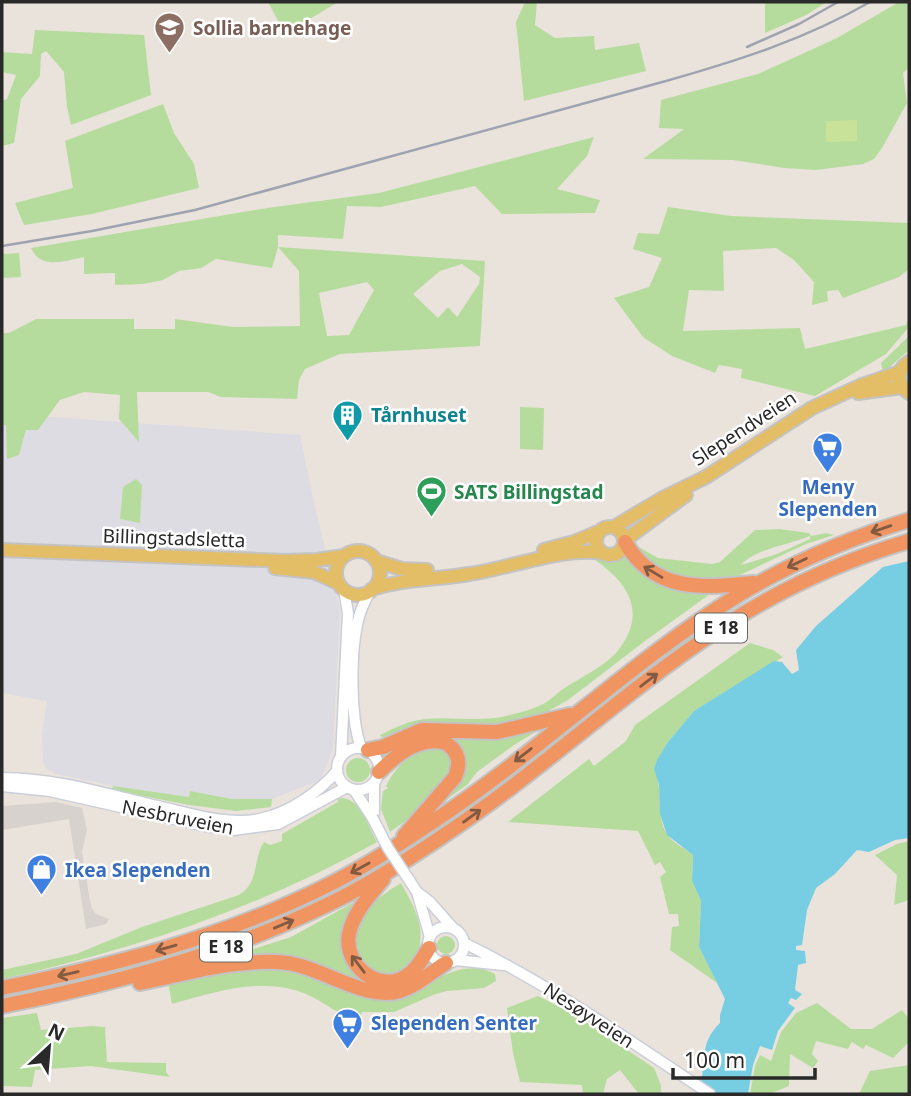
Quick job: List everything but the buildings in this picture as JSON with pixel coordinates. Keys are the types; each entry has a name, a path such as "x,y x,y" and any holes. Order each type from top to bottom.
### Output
{"highway":[{"name":"E 18","path":"2,988 134,957 226,929 321,889 398,845 469,796 686,630 759,583 805,559 909,520"},
{"name":"E 18","path":"625,541 634,557 646,569 679,583 706,588 759,583"},
{"name":"E 18","path":"2,1006 146,973 234,945 330,904 387,872 480,810 631,692 718,630 784,592 862,557 909,541"},
{"name":"E 18","path":"364,749 383,747 422,730 497,732 577,713"},
{"name":"E 18","path":"375,783 405,750 427,741 446,743 457,755 458,766 454,777 398,845"},
{"name":"E 18","path":"387,872 352,925 348,942 351,958 368,976 382,981 399,980 412,972 430,942"},
{"name":"E 18","path":"55,995 141,983 235,963 267,961 305,966 363,989 390,993 410,987 451,961"}],"main road":[{"path":"906,364 899,380 906,390"},
{"name":"Slependveien","path":"614,527 721,468 812,408 906,364"},
{"name":"Slependveien","path":"625,541 659,512 805,417 860,392 906,390"},
{"path":"614,527 620,530 625,541 617,554 583,551 469,575 407,579 358,595 341,586 336,568 344,555 353,551 364,552 376,561 409,570 468,566 574,542 614,527"},
{"path":"600,531 597,545 603,552"},
{"name":"Billingstadsletta","path":"2,550 285,561 317,560 344,555"},
{"name":"Billingstadsletta","path":"2,557 284,569 314,572 341,586"},
{"path":"371,590 379,578 376,561"}],"street":[{"path":"341,586 348,613 341,757 337,771 339,778 354,792 372,817 395,860 417,892 461,934 464,943 462,953 451,961 433,957 417,892"},
{"path":"371,590 360,611 356,634 354,720 364,749 377,759 372,817"},
{"path":"341,757 352,749 364,749"},
{"name":"Nesbruveien","path":"2,778 37,780 190,814 241,821 264,818 293,805 321,787 337,771"},
{"path":"354,792 365,790 375,783"},
{"name":"Nesbruveien","path":"2,786 50,791 233,830 278,824 354,792"},
{"path":"430,942 438,929 453,928"},
{"name":"Nesøyveien","path":"464,943 551,991 710,1094"},
{"name":"Nesøyveien","path":"451,961 503,965"}],"shaded area":[{"path":"2,417 53,417 300,435 340,609 333,749 318,781 272,799 232,799 190,791 189,797 113,786 56,774 47,769 43,763 42,734 47,701 2,693"},
{"path":"56,802 82,808 87,830 82,852 91,907 96,914 109,919 106,924 86,929 69,819 2,830 2,806"}],"green space":[{"path":"268,2 338,2 285,34"},
{"path":"525,2 537,2 535,25 555,38 594,36 595,50 639,43 646,71 524,101 516,22"},
{"path":"765,2 827,2 806,15 765,33"},
{"path":"899,2 909,2 909,68 903,73 907,103 874,159 863,164 816,170 733,160 643,159 684,129 659,128 661,100 758,74 837,38"},
{"path":"35,30 144,35 151,95 71,125 64,72 46,51 41,54 40,76 21,99 14,143 2,146 2,101 7,99 16,75 2,72 2,52 32,54"},
{"path":"163,104 174,133 194,164 199,188 92,214 24,225 15,203 73,188 65,141"},
{"path":"857,120 857,141 826,142 826,121"},
{"path":"594,137 587,156 557,189 600,200 595,213 502,214 475,186 381,207 347,206 343,239 278,235 278,247 272,268 216,259 201,268 179,271 163,280 143,284 115,285 115,273 84,274 84,257 47,262 35,255 31,248 267,208 379,193"},
{"path":"668,207 731,216 909,223 909,269 899,277 843,298 838,290 827,291 828,301 812,305 814,282 794,260 776,248 723,251 724,291 689,290 683,331 800,328 805,349 906,325 909,317 909,327 886,354 815,396 741,378 742,369 719,365 715,373 672,356 643,337 614,298 649,287 662,258 633,249 638,233 659,234"},
{"path":"278,247 485,261 480,346 340,354 305,369 299,380 297,399 221,397 208,392 137,392 139,442 119,419 120,395 84,392 60,400 38,430 26,430 19,455 7,459 6,425 2,425 2,333 9,333 36,319 134,319 134,329 175,329 175,319 233,327 300,326 299,271","holes":["462,264 480,277 479,284 457,317 448,307 438,318 413,294 440,271","367,282 374,290 349,335 327,336 319,293"]},
{"path":"19,253 21,277 2,278 2,254"},
{"path":"909,336 909,350 883,373 881,363"},
{"path":"520,407 544,408 543,450 520,449"},
{"path":"136,479 142,485 140,523 120,519 123,487"},
{"path":"779,529 809,533 811,536 826,533 834,535 806,544 729,580 708,583 664,573 638,551 637,546 658,558 712,564 720,562 755,530","holes":["810,536 810,539 777,554 741,565 764,551"]},
{"path":"625,556 653,578 710,591 710,594 568,700 534,719 512,725 381,737 380,735 396,727 419,720 489,719 528,710 545,703 604,663 625,640 633,613 625,589 592,558 609,561"},
{"path":"750,643 773,650 783,657 694,711 668,742 654,769 659,785 663,827 672,840 693,855 692,881 701,901 699,947 717,983 670,950 672,927 679,926 678,914 669,914 660,877 666,872 660,862 655,865 638,831 508,822 589,759 594,766 626,741 635,725"},
{"path":"542,728 477,772 467,785 436,807 462,773 445,737"},
{"path":"425,746 437,746 450,753 453,769 415,814 390,832 381,809 383,791 388,788 386,786 397,769 406,760 424,751"},
{"path":"358,758 369,765 370,770 363,781 358,782 347,775 346,770 353,759"},
{"path":"113,786 189,797 190,791 232,799 272,799 271,807 236,811 112,790"},
{"path":"342,798 360,809 377,842 332,866 241,907 99,955 2,979 2,970 76,954 142,927 239,895 246,890 253,878 264,842 270,845 282,841 282,834"},
{"path":"909,841 909,900 894,905 897,875 875,855"},
{"path":"401,883 418,919 420,946 413,963 400,974 373,974 356,956 353,942 355,931 359,921 374,903"},
{"path":"354,902 345,938 345,958 358,976 370,984 362,984 305,960 284,956 234,955 291,937"},
{"path":"446,936 452,939 455,945 452,951 446,954 440,951 437,945 440,939"},
{"path":"280,966 374,998 405,994 449,973 464,969 479,969 495,974 496,981 484,988 433,995 394,1012 362,1012 359,1021 306,994 273,986 239,988 172,1004 168,982 241,969"},
{"path":"538,996 574,1014 654,1068 661,1085 661,1094 639,1094 620,1070 607,1079 603,1094 583,1094 582,1085 520,1082 507,1008"},
{"path":"817,1003 851,1029 872,1029 902,1010 909,1019 909,1042 893,1058 866,1045 863,1049 852,1042 848,1049 816,1041 812,1054 818,1061 813,1068 790,1054 789,1086 769,1094 750,1094 755,1066 760,1055 771,1061 781,1032 796,1013"},
{"path":"37,1013 41,1030 105,1027 107,1062 166,1063 166,1072 170,1077 91,1066 35,1070 32,1087 2,1086 2,1018"},
{"path":"909,1065 909,1094 859,1094 870,1071"}],"water":[{"path":"909,561 909,838 895,840 869,852 857,850 835,874 816,888 807,910 802,945 796,946 796,950 805,951 806,963 798,965 795,990 802,994 796,1000 791,998 788,1003 795,1008 778,1031 772,1050 760,1046 753,1065 748,1094 698,1094 708,1039 720,1023 725,999 699,947 701,901 692,881 693,855 667,835 660,814 659,785 654,769 657,760 694,711 774,661 782,662 792,674 799,670 796,650 816,626 883,567"}],"railway":[{"path":"747,47 799,24 838,2"},
{"path":"2,246 195,210 666,81 771,48 870,2"}],"place":[{"name":"Sollia barnehage","path":"170,55"},
{"name":"Tårnhuset","path":"348,442"},
{"name":"Meny Slependen","path":"828,475"},
{"name":"SATS Billingstad","path":"431,519"},
{"name":"Ikea Slependen","path":"42,897"},
{"name":"Slependen Senter","path":"348,1050"}]}
